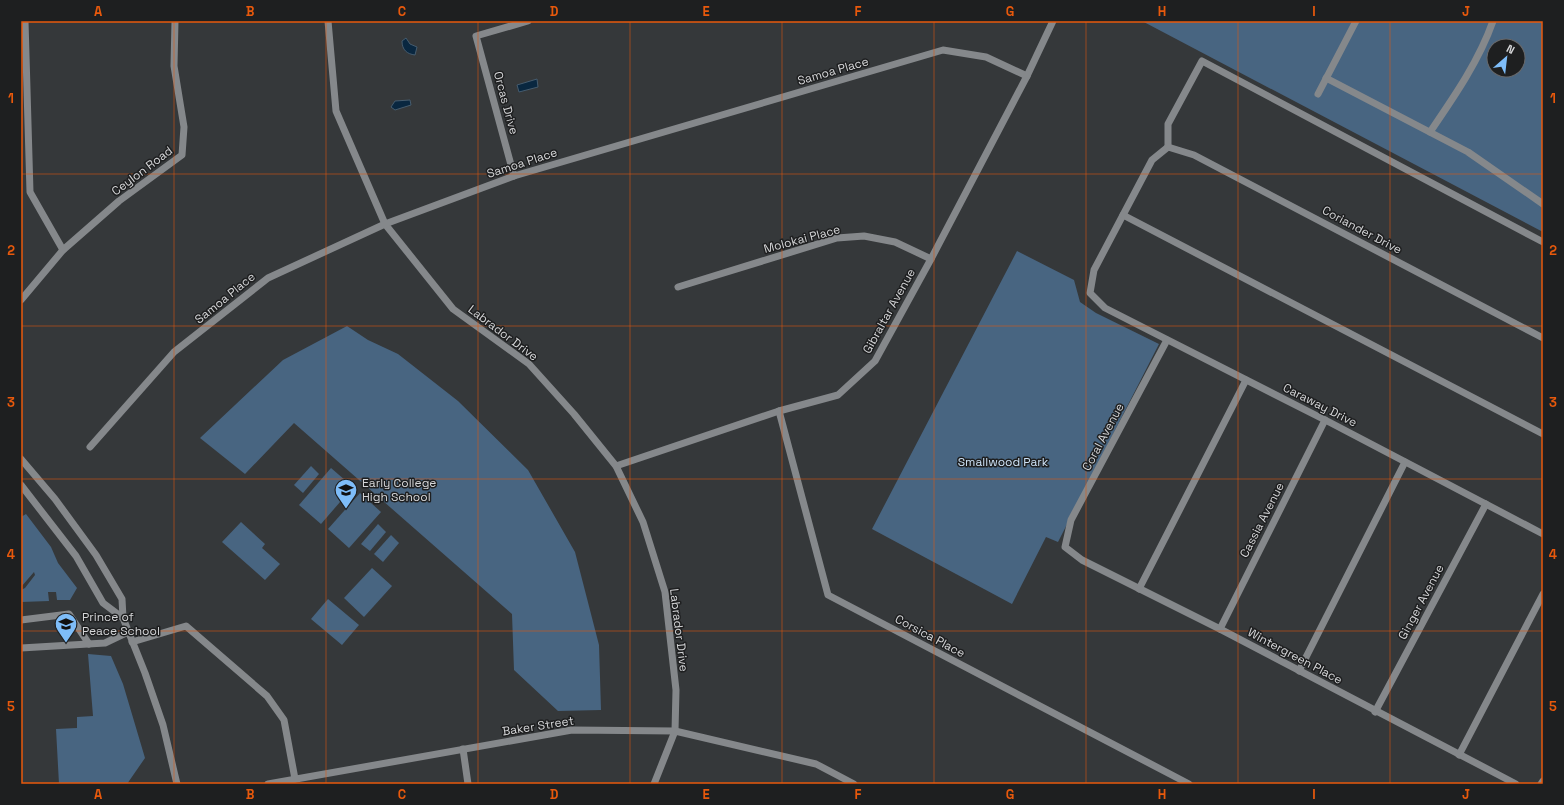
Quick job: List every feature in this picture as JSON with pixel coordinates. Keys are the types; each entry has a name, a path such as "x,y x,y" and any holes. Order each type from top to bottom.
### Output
{"street":[{"path":"26,21 30,192 63,250"},
{"name":"Ceylon Road","path":"21,300 63,250 119,202 182,155 184,127 174,66 175,21"},
{"name":"Labrador Drive","path":"328,21 336,111 385,224 453,309 529,364 574,414 616,466 643,522 665,592 676,690 675,731"},
{"name":"Orcas Drive","path":"514,176 476,36 528,21"},
{"name":"Gibraltar Avenue","path":"616,466 779,412 838,395 875,361 931,259 1027,76 1053,21"},
{"path":"1318,94 1356,21"},
{"path":"1430,132 1457,93 1479,54 1493,21"},
{"name":"Samoa Place","path":"90,447 174,352 268,278 385,224 514,176 943,50 986,57 1027,76"},
{"path":"1543,242 1202,61 1168,124 1168,147 1152,160 1123,215 1543,434"},
{"path":"1326,78 1468,152 1543,204"},
{"name":"Coriander Drive","path":"1168,147 1194,155 1543,338"},
{"name":"Caraway Drive","path":"1123,215 1094,270 1090,293 1105,308 1325,420 1543,534"},
{"name":"Molokai Place","path":"678,287 837,238 864,236 895,242 931,259"},
{"name":"Coral Avenue","path":"1065,547 1071,520 1167,340"},
{"path":"1139,589 1246,380"},
{"name":"Corsica Place","path":"779,412 828,595 1189,784"},
{"name":"Cassia Avenue","path":"1220,629 1325,420"},
{"path":"21,459 56,499 96,555 122,599 123,618 163,725 177,784"},
{"path":"1299,671 1405,462"},
{"path":"21,486 76,556 103,603 123,618"},
{"name":"Ginger Avenue","path":"1375,712 1486,504"},
{"name":"Wintergreen Place","path":"1065,547 1082,560 1220,629 1375,712 1516,784"},
{"path":"1459,755 1543,594"},
{"path":"21,620 69,614 88,644"},
{"path":"132,642 186,626 267,696 280,714 284,720 295,779"},
{"path":"21,648 105,643 128,632"},
{"name":"Baker Street","path":"268,784 572,730 675,731 816,764 854,784"},
{"path":"654,784 675,731"},
{"path":"463,749 468,784"},
{"path":"1541,784 1543,780"}],"green space":[{"path":"1142,21 1543,21 1543,232"},
{"name":"Smallwood Park","path":"1017,251 1074,280 1080,302 1096,313 1159,344 1058,542 1046,537 1012,604 872,529"},
{"path":"347,326 368,340 398,354 458,401 528,470 575,552 599,645 601,710 558,711 514,670 512,614 294,423 245,474 200,438 283,360"},
{"path":"311,466 319,474 303,493 294,485"},
{"path":"331,468 353,487 321,524 299,505"},
{"path":"360,493 381,512 349,548 328,529"},
{"path":"26,514 51,547 58,563 77,588 70,600 57,600 56,592 48,592 49,601 21,602 21,590 25,588 35,575 34,572 21,587 21,517"},
{"path":"241,522 265,544 262,548 280,564 265,580 222,542"},
{"path":"378,524 386,532 370,551 361,544"},
{"path":"391,535 399,543 383,562 374,554"},
{"path":"372,568 392,586 364,617 344,598"},
{"path":"328,599 359,625 342,645 311,619"},
{"path":"88,654 111,656 123,684 145,758 127,784 59,784 56,729 77,728 77,717 93,716"}],"shaded area":[{"path":"406,38 410,44 417,47 415,55 407,53 404,49 402,41"},
{"path":"537,79 538,87 519,92 517,85"},
{"path":"410,100 411,105 395,110 391,107 395,101"}],"place":[{"name":"Early College High School","path":"346,510"},
{"name":"Prince of Peace School","path":"66,644"}]}
